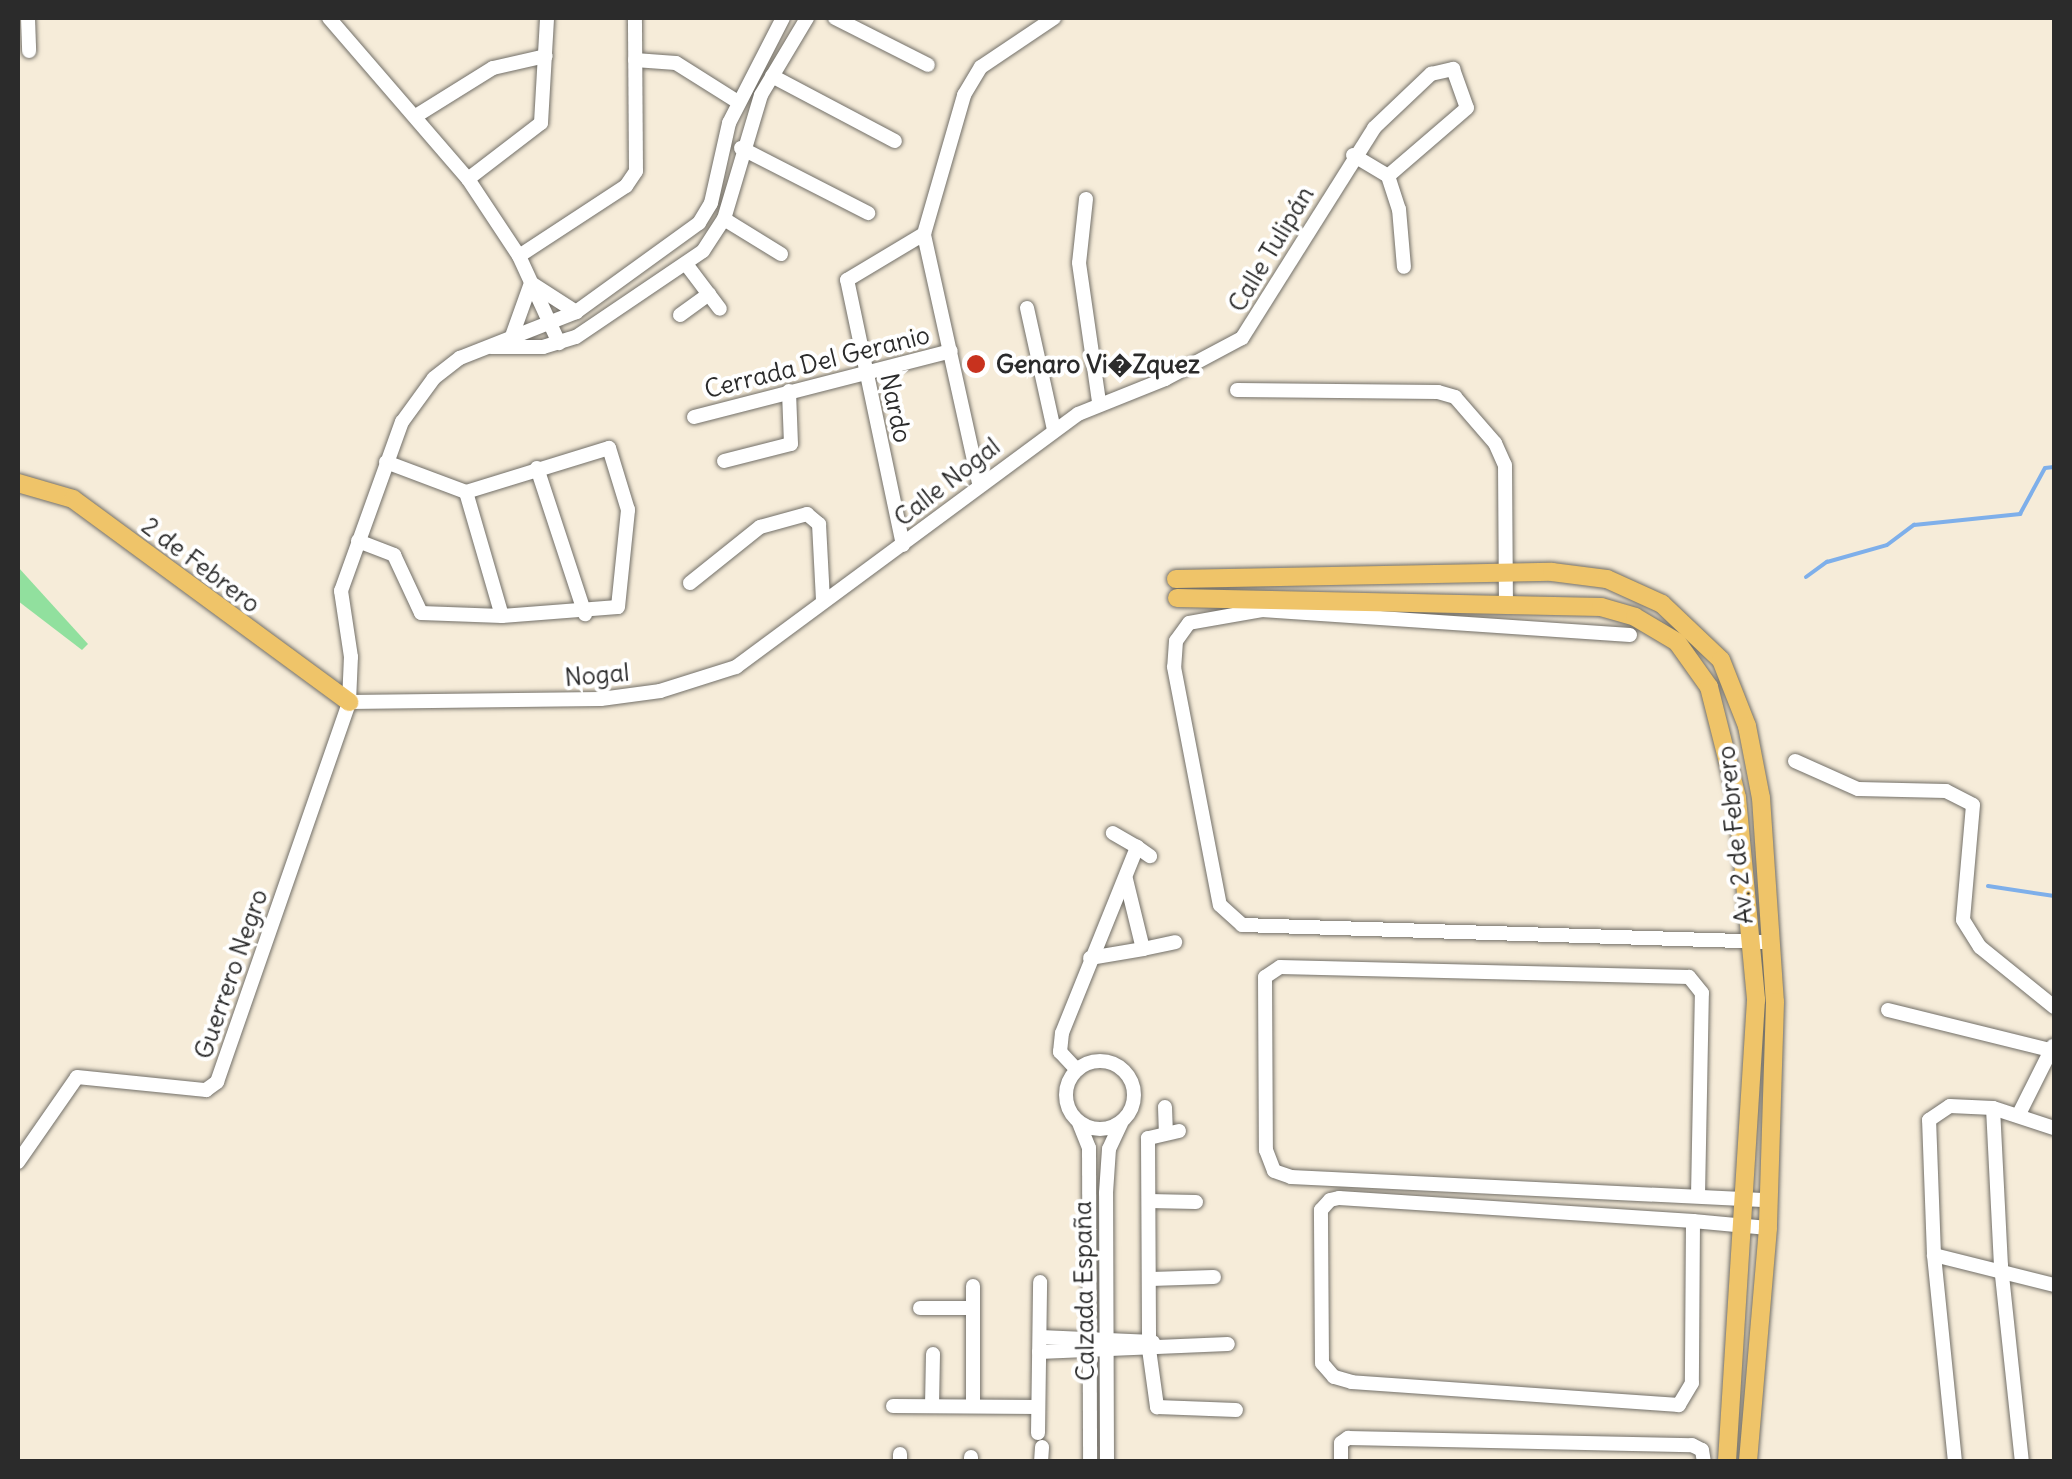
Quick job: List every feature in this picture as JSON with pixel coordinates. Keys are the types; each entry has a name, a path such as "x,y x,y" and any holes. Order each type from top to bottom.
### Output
{"main road":[{"name":"2 de Febrero","path":"18,483 73,500 349,702"},
{"name":"Av. 2 de Febrero","path":"1725,1462 1756,1000 1724,728 1708,687 1677,642 1635,617 1601,606 1177,588 1503,573 1606,579 1662,604 1721,660 1747,726 1761,798 1775,1002 1768,1228 1748,1462"}],"street":[{"path":"28,18 29,51"},
{"path":"330,18 418,114 468,179 519,256 560,344"},
{"path":"468,179 541,123 547,18"},
{"path":"519,256 626,186 636,171 635,18"},
{"path":"349,702 351,657 341,591 386,462 416,397 482,347 560,344 600,325 686,264 724,219 741,148 772,76 807,18"},
{"path":"835,18 928,65"},
{"path":"979,483 924,234 964,96 981,68 1054,18"},
{"path":"510,343 576,312 690,233 711,203 714,177 738,102 779,19"},
{"path":"418,114 493,68 546,56"},
{"path":"635,60 676,64 738,102"},
{"name":"Calle Tulipán","path":"1100,401 1166,380 1242,338 1353,156 1397,104 1443,69 1460,77 1467,108 1388,176"},
{"path":"772,76 894,141"},
{"path":"741,148 868,213"},
{"path":"1353,156 1388,176 1399,209 1404,267"},
{"path":"714,177 734,182"},
{"path":"1086,199 1080,275 1100,401"},
{"path":"724,219 782,254"},
{"name":"Nardo","path":"902,545 847,280 924,234"},
{"path":"686,264 720,309"},
{"path":"531,283 576,312"},
{"path":"510,343 531,283"},
{"path":"680,316 709,294"},
{"path":"1027,308 1054,430"},
{"name":"Cerrada Del Geranio","path":"694,417 951,351"},
{"path":"1237,390 1455,397 1495,443 1504,465 1506,604"},
{"path":"724,460 784,449 794,434 789,391"},
{"name":"Calle Nogal","path":"824,602 979,483 1100,401"},
{"path":"358,541 394,556 421,613 585,614 612,612 623,600 628,510 613,456 598,448 466,492 386,462"},
{"path":"537,468 585,614"},
{"path":"466,492 502,616"},
{"path":"690,583 734,544 782,517 806,514 819,524 824,602"},
{"name":"Nogal","path":"349,702 526,702 660,691 736,667 824,602"},
{"path":"1630,635 1262,610 1189,622 1176,640 1174,667 1220,905 1242,925 1751,938 1771,942"},
{"name":"Guerrero Negro","path":"18,1162 77,1077 212,1088 349,702"},
{"path":"1795,761 1858,789 1946,790 1973,805 1963,920 1980,947 2054,1007"},
{"path":"1113,833 1150,856"},
{"path":"1077,1070 1060,1043 1090,958 1137,847"},
{"path":"1126,879 1142,950"},
{"path":"1090,958 1175,942"},
{"path":"1698,1196 1702,993 1689,977 1280,967 1265,977 1266,1150 1274,1170 1291,1178 1767,1200"},
{"path":"1888,1010 2053,1048 2020,1112"},
{"path":"1104,1061 1126,1072 1134,1096 1121,1122 1097,1129 1080,1122 1066,1095 1077,1070 1104,1061"},
{"path":"1955,1462 1934,1255 1930,1120 1950,1106 1992,1108 2020,1112 2054,1128"},
{"path":"1165,1108 1172,1132 1148,1138 1152,1344 1160,1412 1236,1410"},
{"path":"1992,1108 2001,1266 2022,1462"},
{"name":"Calzada España","path":"1080,1122 1089,1148 1090,1462"},
{"name":"Calzada España","path":"1107,1462 1106,1192 1109,1149 1121,1122"},
{"path":"1088,1194 1106,1192"},
{"path":"1693,1221 1692,1382 1680,1405 1352,1382 1334,1377 1322,1362 1321,1210 1330,1200 1693,1221 1768,1228"},
{"path":"1148,1202 1196,1202"},
{"path":"1934,1255 2001,1266 2054,1285"},
{"path":"1150,1279 1214,1277"},
{"path":"1040,1282 1040,1447"},
{"path":"973,1286 973,1406"},
{"path":"920,1308 972,1308"},
{"path":"1039,1345 1228,1344"},
{"path":"932,1354 932,1406"},
{"path":"894,1406 1038,1407"},
{"path":"1341,1462 1341,1443 1348,1438 1692,1445 1704,1461 1725,1462"}],"green space":[{"path":"18,567 88,644 82,650 18,601"}],"waterway":[{"path":"1806,577 1827,562 1887,545 1914,525 2020,514 2045,468 2054,467"},
{"path":"1988,886 2054,896"}],"place":[{"name":"Genaro Vi�Zquez","path":"976,364"}]}
